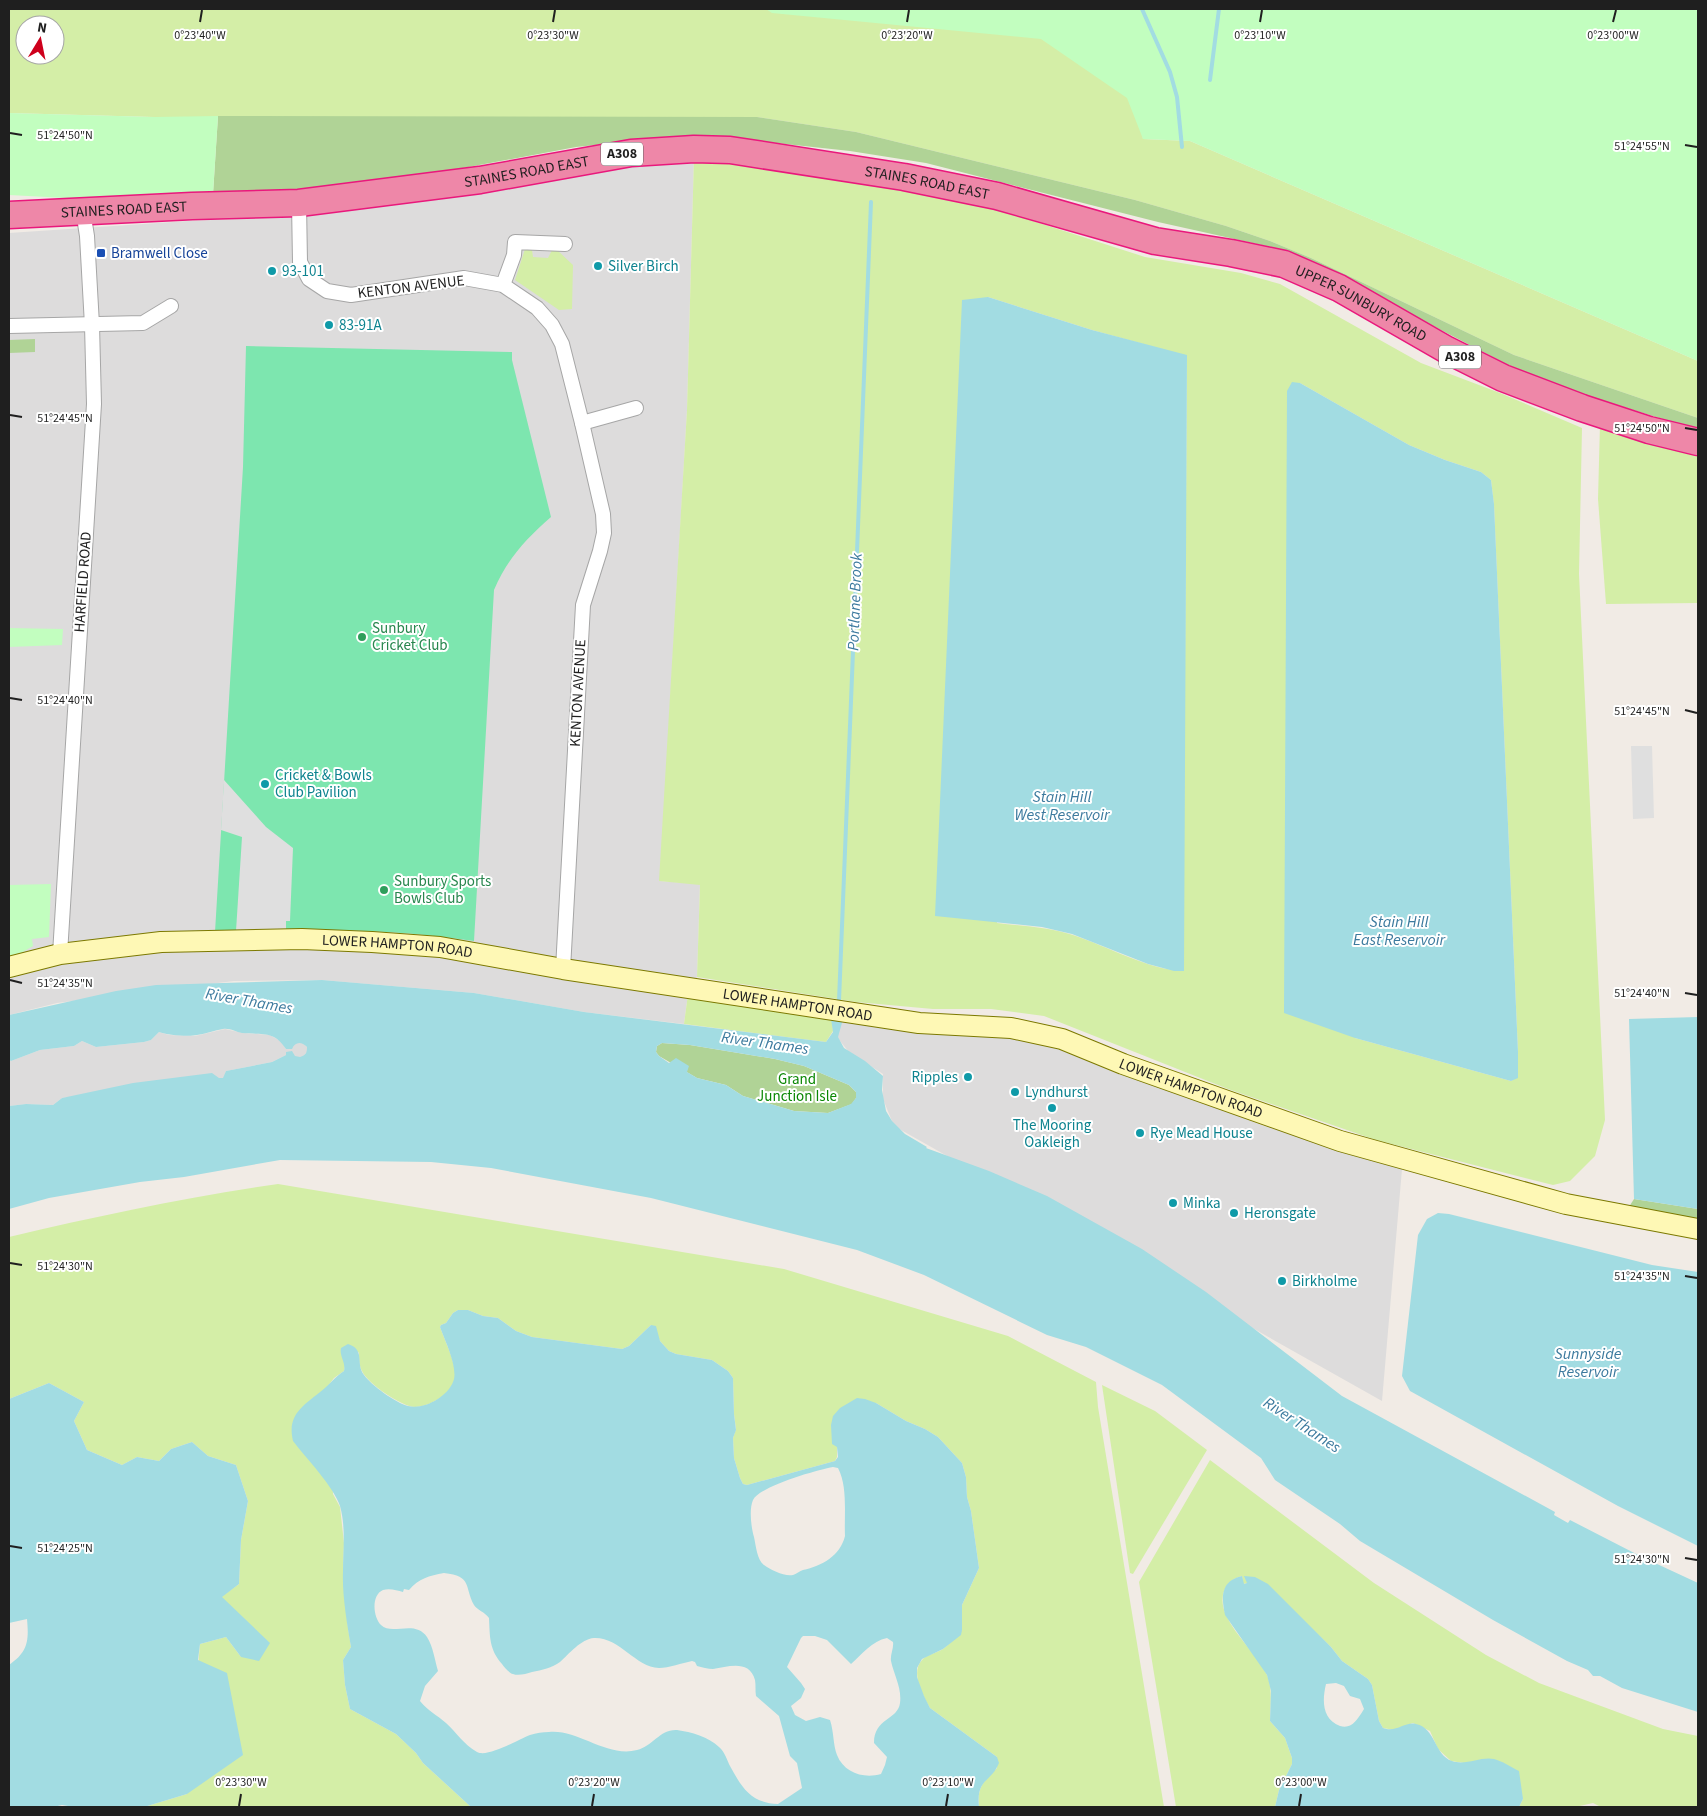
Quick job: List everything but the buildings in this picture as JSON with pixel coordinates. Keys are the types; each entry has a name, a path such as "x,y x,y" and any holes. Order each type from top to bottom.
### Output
{"highway":[{"name":"STAINES ROAD EAST","path":"9,215 299,204 480,180 631,153 694,149 730,150 904,177 997,196 1155,241"},
{"name":"UPPER SUNBURY ROAD","path":"1155,241 1231,253 1284,264 1339,288 1447,350 1503,378 1582,408 1649,430 1698,442"}],"street":[{"name":"KENTON AVENUE","path":"299,204 300,262 309,279 327,291 351,295 464,278 504,285 537,308 552,325 562,344 603,514 604,533 583,605 563,969"},
{"name":"HARFIELD ROAD","path":"60,954 94,404 92,325 83,211"},
{"path":"504,285 514,254 515,242 565,244"},
{"path":"9,326 143,323 171,306"},
{"path":"582,423 636,408"},
{"name":"LOWER HAMPTON ROAD","path":"9,967 60,954 161,942 302,939 372,942 440,947 563,969 911,1022 1012,1028 1032,1031 1062,1040 1123,1064 1340,1141 1566,1204 1698,1230"}],"shaded area":[{"path":"694,156 687,410 660,881 700,884 697,977 688,994 684,1024 584,1012 474,993 322,980 234,981 57,1003 9,1015 9,233 188,221 283,217"},
{"path":"1631,746 1652,746 1654,818 1633,819"},
{"path":"224,780 266,827 293,848 290,921 286,921 286,929 236,931 242,837 221,830"},
{"path":"843,1014 1013,1036 1059,1046 1264,1126 1402,1169 1382,1401 894,1126 883,1099 883,1074 849,1052 836,1036"},
{"path":"225,1029 243,1033 270,1035 282,1042 286,1049 298,1042 303,1043 307,1047 307,1052 300,1058 286,1055 272,1062 226,1071 224,1078 62,1098 53,1105 26,1104 9,1106 9,1060 11,1061 40,1050 74,1046 82,1041 96,1047 144,1042 151,1040 159,1032 169,1035 195,1036"}],"green space":[{"path":"9,9 1120,9 1143,139 1190,141 1698,361 1698,418 1514,355 1311,258 1226,226 1135,200 856,132 757,117 154,117 9,113"},
{"path":"766,9 1698,9 1698,361 1190,141 1143,139 1127,98 1041,39 772,13"},
{"path":"9,113 154,117 218,116 213,194 164,193 86,199 9,195"},
{"path":"218,116 757,117 856,132 1135,200 1226,226 1270,241 1311,258 1514,355 1698,418 1698,430 1585,395 1510,366 1324,269 1266,246 1158,222 926,163 850,151 747,140 685,136 576,147 447,171 283,192 213,194"},
{"path":"694,156 943,192 1145,257 1241,273 1280,284 1421,363 1500,393 1582,428 1579,574 1605,1120 1595,1156 1570,1181 1553,1185 1376,1140 1228,1089 1044,1016 991,1009 933,1009 856,1002 697,977 700,885 659,881 687,410","holes":["988,297 1092,330 1187,356 1183,971 1170,970 1142,962 1064,932 997,923","1300,383 1409,445 1481,472 1491,480 1494,505 1518,1052 1518,1077 1511,1081 1355,1038"]},
{"path":"525,249 532,250 533,257 548,258 552,250 557,250 573,265 572,309 559,310 515,280"},
{"path":"35,339 35,352 9,353 9,340"},
{"name":"Sunbury Cricket Club","path":"246,346 512,352 512,360 551,517 518,550 505,568 494,590 474,941 377,931 280,930 215,932 243,467"},
{"path":"1600,424 1698,454 1698,603 1606,604 1598,499"},
{"path":"9,628 63,629 62,645 9,647"},
{"path":"51,884 49,937 32,939 33,946 21,953 9,956 9,885"},
{"path":"688,994 832,1019 833,1031 826,1042 684,1024"},
{"name":"Grand Junction Isle","path":"662,1043 690,1045 775,1059 804,1066 849,1085 856,1092 856,1098 852,1104 828,1113 794,1111 743,1096 726,1085 697,1078 659,1056 656,1052 657,1046"},
{"path":"278,1184 784,1269 1008,1336 1096,1382 1098,1407 1164,1807 979,1807 980,1790 985,1781 997,1768 997,1757 930,1708 917,1678 917,1671 922,1660 943,1649 962,1630 962,1605 979,1568 971,1511 967,1497 966,1477 962,1463 938,1437 876,1403 837,1447 835,1461 747,1485 743,1484 734,1458 733,1438 736,1429 733,1378 728,1371 712,1360 676,1354 669,1351 660,1341 651,1325 629,1346 622,1349 532,1337 516,1331 498,1318 483,1316 468,1310 458,1310 440,1327 453,1360 455,1378 448,1391 436,1400 429,1404 415,1407 394,1399 365,1376 360,1367 359,1352 345,1366 344,1371 334,1378 328,1386 333,1494 340,1507 344,1543 343,1571 351,1647 343,1660 345,1685 350,1709 396,1734 416,1753 423,1763 471,1807 144,1807 187,1794 200,1644 226,1637 241,1657 221,1597 239,1584 241,1540 248,1501 236,1465 208,1456 192,1442 171,1449 159,1461 137,1457 122,1465 87,1450 74,1421 84,1402 49,1383 9,1399 9,1237 143,1207"},
{"path":"1634,1199 1698,1209 1698,1221 1627,1210"},
{"path":"1102,1385 1155,1411 1207,1450 1133,1574 1130,1573"},
{"path":"1210,1460 1374,1583 1486,1655 1539,1683 1663,1729 1698,1736 1698,1807 1601,1807 1593,1803 1575,1807 1519,1807 1523,1799 1493,1759 1464,1763 1451,1761 1438,1749 1430,1731 1413,1723 1394,1730 1383,1728 1379,1721 1372,1685 1368,1679 1342,1661 1331,1647 1307,1624 1245,1576 1248,1583 1243,1584 1242,1576 1231,1581 1224,1591 1224,1609 1235,1631 1258,1660 1267,1675 1271,1692 1270,1721 1285,1738 1292,1758 1292,1764 1279,1790 1275,1807 1176,1807 1139,1582"}],"water":[{"name":"Stain Hill West Reservoir","path":"988,297 1092,330 1187,355 1184,971 1174,971 1148,964 1072,934 1042,927 935,916 962,300"},
{"name":"Stain Hill East Reservoir","path":"1292,382 1300,383 1409,445 1481,472 1491,480 1494,504 1518,1052 1518,1078 1511,1081 1355,1038 1284,1013 1287,391"},
{"name":"River Thames","path":"322,980 474,993 584,1012 826,1042 833,1032 831,1019 843,1019 838,1037 844,1048 865,1061 883,1076 882,1090 886,1111 892,1121 905,1134 926,1148 989,1171 1047,1196 1142,1249 1206,1292 1342,1396 1555,1512 1554,1515 1568,1523 1570,1520 1698,1583 1698,1712 1622,1688 1600,1676 1593,1676 1588,1670 1567,1661 1493,1620 1360,1541 1340,1524 1275,1480 1261,1458 1162,1385 1086,1347 1047,1335 924,1275 857,1250 651,1198 491,1168 431,1162 280,1160 49,1198 9,1209 9,1106 26,1104 53,1105 62,1098 133,1083 212,1073 219,1078 223,1078 226,1071 272,1062 286,1055 286,1052 292,1051 295,1056 300,1057 305,1055 307,1047 300,1043 292,1049 286,1049 272,1036 242,1033 226,1029 189,1036 159,1032 151,1040 144,1042 96,1047 82,1041 74,1046 40,1050 11,1061 9,1060 9,1015 116,991 156,985","holes":["662,1043 690,1045 775,1059 804,1066 849,1085 856,1092 856,1098 851,1104 828,1113 794,1111 743,1096 726,1085 697,1078 687,1072 689,1066 676,1058 669,1063 656,1052 657,1046"]},
{"path":"1698,1017 1698,1209 1634,1199 1629,1019"},
{"name":"Sunnyside Reservoir","path":"1438,1213 1449,1214 1652,1265 1698,1272 1698,1546 1618,1506 1410,1391 1402,1376 1418,1235 1427,1219"},
{"path":"458,1310 468,1310 483,1316 498,1318 516,1331 532,1337 622,1349 629,1346 651,1325 656,1326 660,1341 669,1351 676,1354 712,1360 728,1371 733,1378 736,1430 733,1438 734,1458 743,1484 747,1485 835,1461 838,1457 837,1447 832,1444 831,1425 833,1416 840,1408 857,1398 876,1403 938,1437 962,1463 966,1477 967,1497 971,1511 979,1568 962,1605 961,1635 943,1649 922,1659 917,1668 917,1677 930,1708 997,1757 999,1763 996,1769 980,1791 979,1807 471,1807 423,1763 416,1753 396,1734 350,1709 345,1685 343,1660 351,1647 343,1590 344,1538 342,1514 337,1498 332,1490 293,1441 293,1423 295,1416 305,1404 344,1371 341,1348 348,1344 359,1353 361,1370 367,1379 397,1401 408,1406 421,1406 434,1401 446,1393 453,1382 454,1370 451,1355 440,1327 446,1323 453,1313","holes":["833,1467 838,1468 841,1476 845,1501 845,1536 839,1549 823,1563 793,1575 782,1574 764,1565 758,1556 752,1528 751,1513 753,1500 766,1489 777,1484","444,1573 453,1574 464,1580 474,1605 489,1618 491,1642 495,1653 505,1668 513,1674 525,1674 554,1666 584,1641 594,1638 612,1642 642,1663 659,1668 692,1661 697,1666 709,1669 731,1666 748,1669 755,1680 756,1696 779,1716 790,1756 797,1763 802,1788 778,1804 761,1801 748,1793 743,1787 734,1774 723,1751 715,1743 700,1735 677,1730 666,1732 648,1745 637,1750 615,1750 571,1735 549,1732 530,1735 488,1752 477,1752 468,1746 446,1723 420,1701 425,1686 438,1671 427,1637 416,1629 386,1628 381,1625 376,1617 374,1606 376,1596 379,1593 390,1589 403,1592 404,1589 409,1590 421,1580","803,1636 815,1636 827,1640 851,1664 877,1642 887,1638 893,1642 891,1661 899,1687 900,1703 895,1713 882,1724 875,1735 874,1743 887,1757 881,1774 861,1775 844,1766 837,1755 830,1720 820,1717 806,1721 795,1715 791,1706 801,1698 805,1689 787,1667"]},
{"path":"49,1383 84,1402 74,1421 87,1450 122,1465 137,1457 159,1461 171,1449 192,1442 208,1456 236,1465 248,1501 241,1540 239,1584 222,1597 270,1643 259,1661 241,1657 226,1637 200,1644 198,1660 227,1673 243,1755 187,1794 144,1807 74,1807 62,1805 53,1807 9,1807 9,1665 24,1651 28,1634 27,1619 9,1623 9,1399"},
{"path":"1242,1576 1244,1584 1247,1583 1244,1576 1255,1577 1268,1584 1331,1647 1342,1661 1368,1679 1372,1685 1379,1721 1383,1728 1393,1729 1408,1724 1423,1726 1446,1758 1452,1761 1463,1762 1489,1758 1519,1771 1523,1799 1519,1807 1275,1807 1279,1790 1292,1764 1292,1758 1285,1738 1270,1721 1271,1691 1267,1675 1225,1615 1224,1590 1235,1578","holes":["1336,1683 1344,1686 1350,1696 1360,1699 1364,1709 1355,1722 1346,1727 1340,1726 1330,1719 1324,1703 1326,1684"]}],"waterway":[{"name":"Portlane Brook","path":"1142,9 1170,72 1177,97 1182,147"},
{"path":"1210,80 1219,9"},
{"name":"Portlane Brook","path":"839,1001 871,202"}],"place":[{"name":"Bramwell Close","path":"101,253"},
{"name":"Silver Birch","path":"598,266"},
{"name":"93-101","path":"272,271"},
{"name":"83-91A","path":"329,325"},
{"name":"Sunbury Cricket Club","path":"362,637"},
{"name":"Cricket & Bowls Club Pavilion","path":"265,784"},
{"name":"Sunbury Sports Bowls Club","path":"384,890"},
{"name":"Ripples","path":"968,1077"},
{"name":"Lyndhurst","path":"1015,1092"},
{"name":"The Mooring Oakleigh","path":"1052,1108"},
{"name":"Rye Mead House","path":"1140,1133"},
{"name":"Minka","path":"1173,1203"},
{"name":"Heronsgate","path":"1234,1213"},
{"name":"Birkholme","path":"1282,1281"}]}
